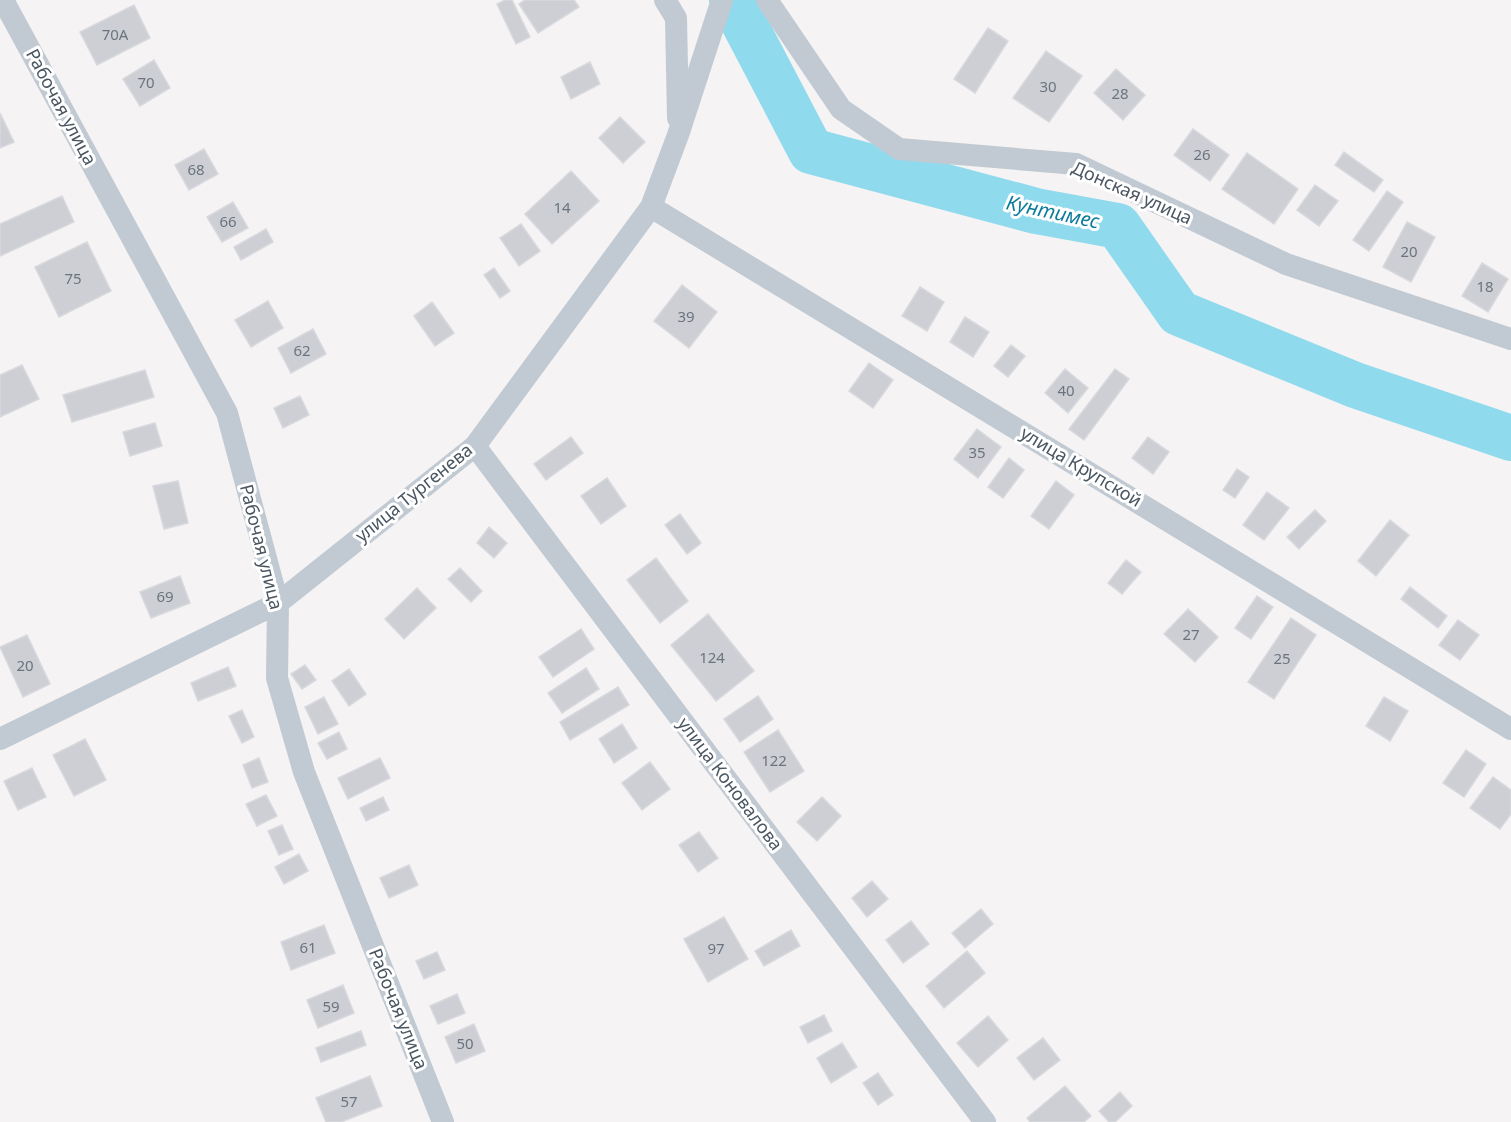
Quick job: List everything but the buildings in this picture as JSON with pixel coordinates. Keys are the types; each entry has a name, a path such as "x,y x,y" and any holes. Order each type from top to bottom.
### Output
{"street":[{"name":"Рабочая улица","path":"3,0 226,413 278,603 277,678 304,772 443,1122"},
{"path":"665,0 676,18 678,135"},
{"name":"улица Тургенева","path":"0,739 278,603 475,446 651,207 678,135 722,0"},
{"name":"Донская улица","path":"767,0 841,109 899,149 1076,164 1286,264 1511,339"},
{"name":"улица Крупской","path":"651,207 1511,729"},
{"name":"улица Коновалова","path":"475,446 985,1122"}],"waterway":[{"name":"Кунтимес","path":"732,0 811,151 1036,211 1118,226 1179,313 1355,385 1511,438"}]}
